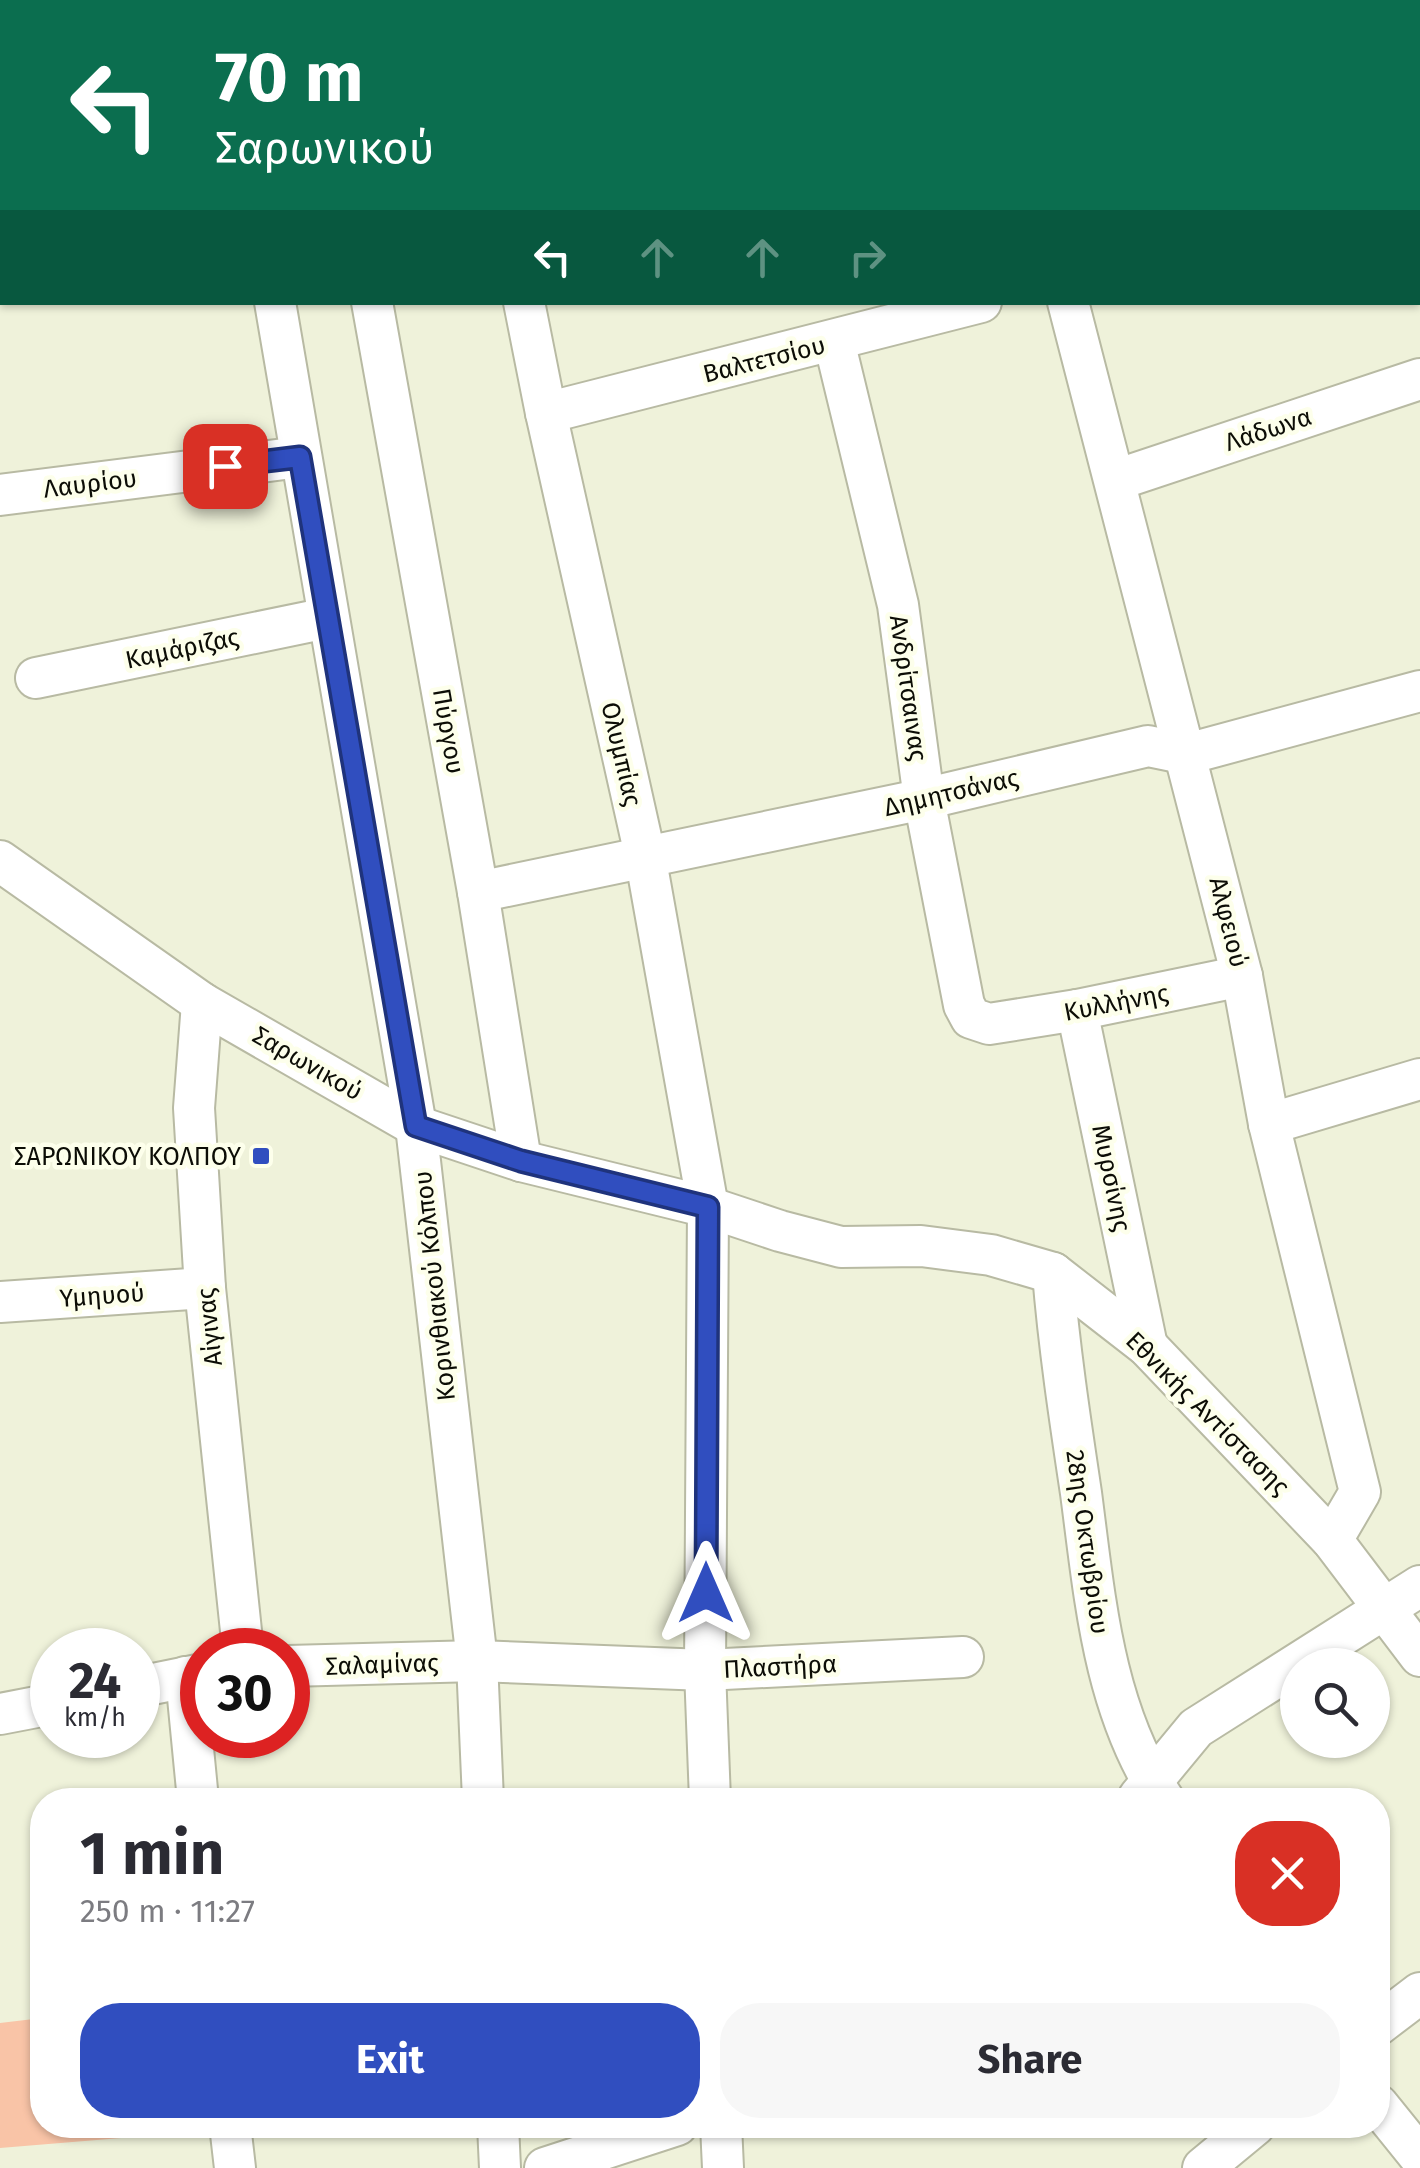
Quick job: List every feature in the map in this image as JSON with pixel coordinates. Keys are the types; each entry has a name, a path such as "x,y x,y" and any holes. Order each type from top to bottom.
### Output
{"street":[{"name":"Κορινθιακού Κόλπου","path":"275,305 416,1126 476,1661 482,1788"},
{"name":"Πύργου","path":"373,305 478,892 521,1161"},
{"name":"Ολυμπίας","path":"525,305 645,855 708,1207 705,1670 710,1788"},
{"name":"Βαλτετσίου","path":"546,413 970,305"},
{"name":"Αλφειού","path":"1069,305 1242,976 1269,1124 1360,1492 1332,1540"},
{"name":"Ανδρίτσαινας","path":"834,341 898,605 924,800 964,1005 971,1018 988,1024"},
{"name":"Λάδωνα","path":"1116,480 1420,378"},
{"name":"Λαυρίου","path":"0,495 300,457"},
{"name":"Καμάριζας","path":"36,678 327,618"},
{"name":"Δημητσάνας","path":"478,892 924,800 1148,746 1186,754 1420,691"},
{"name":"Σαρωνικού","path":"0,862 202,1003 416,1126 521,1161 708,1207"},
{"name":"Κυλλήνης","path":"988,1024 1242,976"},
{"name":"Αίγινας","path":"202,1003 194,1108 205,1288 240,1628"},
{"name":"Μυρσίνης","path":"1077,1010 1148,1346"},
{"path":"1269,1124 1420,1079"},
{"name":"Εθνικής Αντίστασης","path":"708,1207 780,1232 841,1247 921,1246 990,1255 1053,1273 1148,1346 1332,1540 1420,1656"},
{"name":"28ης Οκτωβρίου","path":"1053,1273 1060,1350 1101,1641 1125,1727 1149,1788"},
{"name":"Υμηυού","path":"0,1302 205,1288"},
{"path":"1155,1788 1196,1728 1420,1586"},
{"name":"Πλαστήρα","path":"476,1661 705,1670 963,1656"},
{"name":"Σαλαμίνας","path":"310,1665 476,1661"},
{"path":"0,1714 30,1708"},
{"path":"197,1758 198,1788"},
{"path":"1390,2016 1420,1993"},
{"path":"1390,2120 1420,2157"},
{"path":"231,2138 234,2168"},
{"path":"499,2138 500,2168"},
{"path":"545,2168 636,2138"},
{"path":"721,2138 722,2168"},
{"path":"1203,2168 1239,2138"}],"shaded area":[{"path":"30,2019 30,2138 121,2138 0,2148 0,2023"}],"place":[{"name":"ΣΑΡΩΝΙΚΟΥ ΚΟΛΠΟΥ","path":"261,1156"}],"route":[{"path":"225,466 300,457 416,1126 521,1161 708,1207 706,1593"}]}
